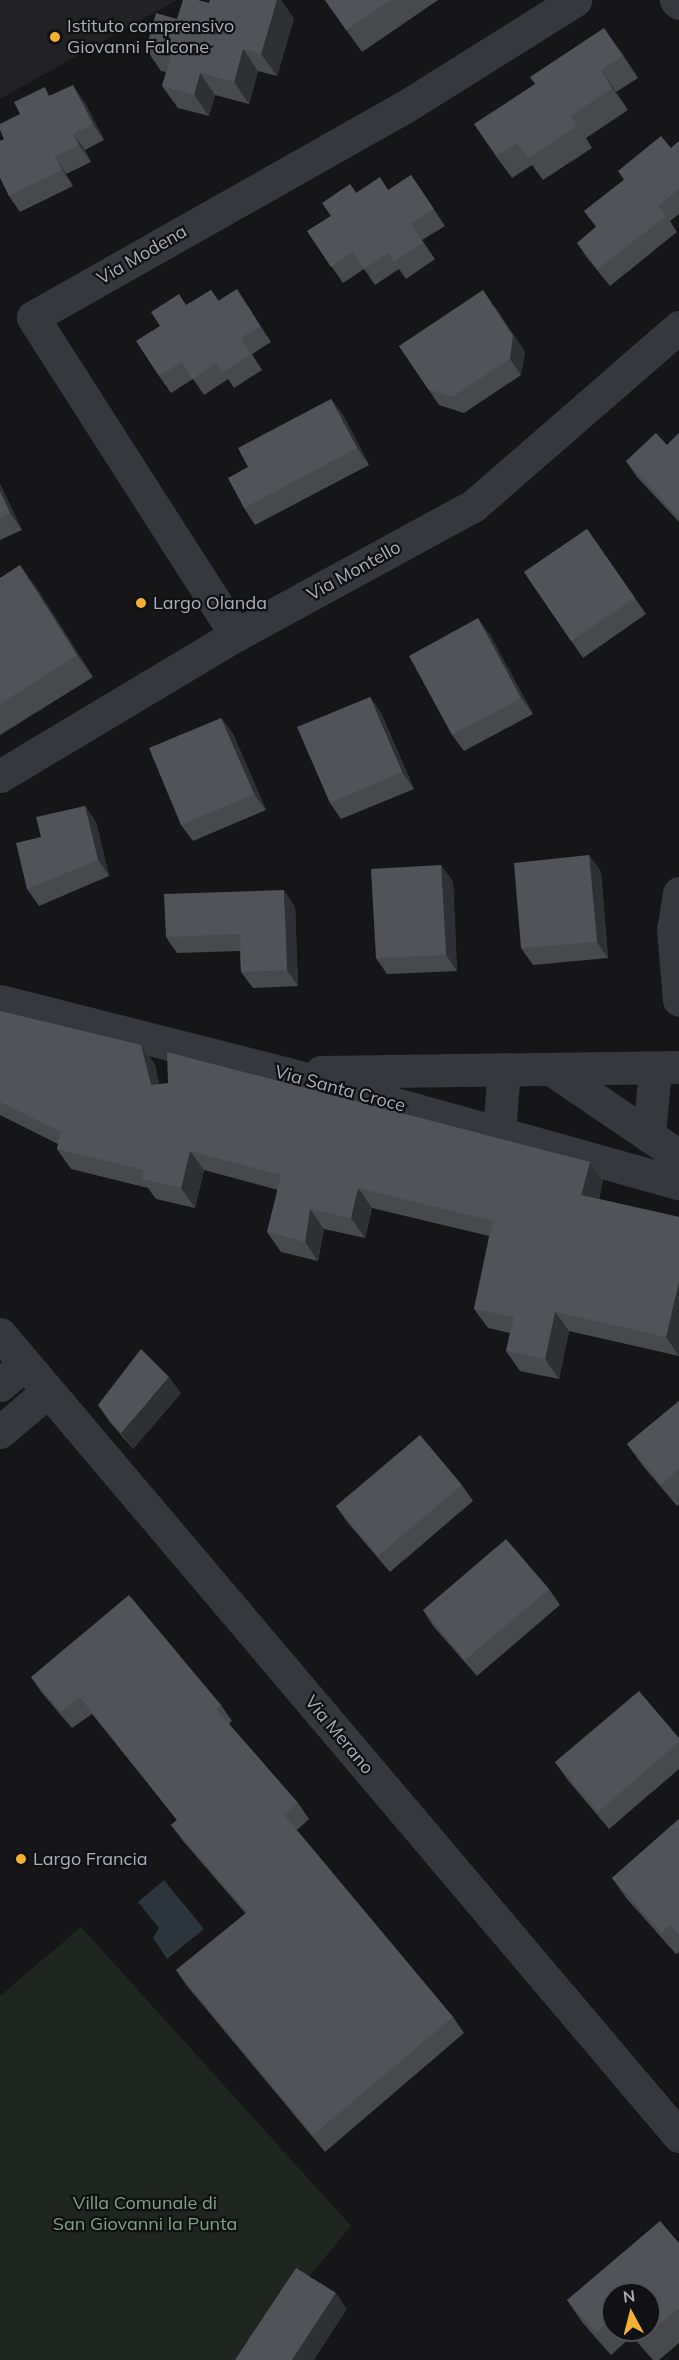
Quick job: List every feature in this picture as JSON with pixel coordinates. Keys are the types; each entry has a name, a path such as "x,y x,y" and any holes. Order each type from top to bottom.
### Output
{"street":[{"name":"Via Modena","path":"236,634 33,317 411,103 575,0"},
{"name":"Via Montello","path":"0,776 236,634 473,506 679,327"},
{"path":"679,893 673,929 679,1000"},
{"name":"Via Santa Croce","path":"0,1001 284,1073 679,1183"},
{"path":"284,1073 667,1067 649,1136"},
{"path":"499,1132 504,1069"},
{"path":"551,1069 679,1156"},
{"name":"Via Merano","path":"0,1334 679,2136"},
{"path":"0,1385 24,1364"},
{"path":"0,1432 48,1391"}],"shaded area":[{"name":"Istituto comprensivo Giovanni Falcone","path":"0,0 177,0 0,99"},
{"path":"164,1880 204,1929 167,1959 153,1938 159,1928 138,1902"}],"green space":[{"name":"Villa Comunale di San Giovanni la Punta","path":"81,1927 351,2226 306,2280 253,2360 0,2360 0,1996"}],"building":[{"path":"183,0 209,3 210,0 277,0 261,54 243,49 234,82 200,73 194,95 162,86 171,56 146,49 156,13 177,19"},
{"path":"325,0 391,0 346,30"},
{"path":"604,28 623,56 601,70 612,88 571,116 577,126 528,158 517,143 496,156 474,124 535,84 530,77"},
{"path":"73,85 93,124 73,134 79,145 55,157 62,170 9,196 0,178 0,141 4,139 0,124 20,114 14,102 45,87 49,96"},
{"path":"661,136 671,148 679,141 679,189 658,206 666,216 598,269 577,243 597,226 584,211 625,179 618,171"},
{"path":"411,175 434,209 411,224 423,243 394,262 388,253 364,269 353,252 331,267 307,231 331,216 322,203 350,184 356,193 380,177 388,190"},
{"path":"237,289 260,326 241,338 251,354 223,372 216,363 192,379 182,362 159,376 136,341 160,326 151,312 179,294 186,305 211,290 218,301"},
{"path":"483,290 513,336 510,359 452,397 428,389 399,346"},
{"path":"331,399 357,448 244,508 228,478 248,467 238,448"},
{"path":"656,433 667,445 679,433 679,518 626,461"},
{"path":"0,491 10,513 0,518"},
{"path":"587,529 635,598 571,641 524,572"},
{"path":"20,565 77,655 0,704 0,578"},
{"path":"478,618 521,698 452,735 409,656"},
{"path":"370,697 402,772 330,803 297,727"},
{"path":"221,718 254,794 181,825 149,748"},
{"path":"85,806 98,860 27,889 16,843 41,837 36,817"},
{"path":"589,855 597,942 521,948 514,863"},
{"path":"441,865 446,955 376,958 371,869"},
{"path":"284,890 287,970 241,972 240,934 166,937 164,894"},
{"path":"0,1011 141,1045 151,1085 168,1083 167,1052 590,1162 581,1195 679,1217 679,1281 666,1337 555,1312 545,1359 506,1351 514,1317 474,1309 493,1221 358,1188 351,1218 310,1209 305,1242 267,1232 281,1175 190,1151 181,1188 142,1179 144,1170 57,1149 61,1132 0,1102"},
{"path":"141,1349 169,1377 121,1433 98,1405"},
{"path":"679,1401 679,1469 661,1484 627,1444"},
{"path":"420,1435 462,1485 378,1556 336,1506"},
{"path":"506,1539 549,1589 465,1660 423,1610"},
{"path":"129,1595 221,1705 216,1709 298,1803 284,1815 453,2017 313,2135 176,1970 247,1912 171,1825 177,1820 80,1697 61,1712 31,1677"},
{"path":"639,1691 679,1738 679,1742 598,1812 555,1762"},
{"path":"679,1819 679,1935 670,1925 661,1933 612,1878"},
{"path":"660,2221 679,2243 679,2308 661,2323 661,2282 601,2282 601,2328 596,2333 567,2300"},
{"path":"296,2268 336,2293 292,2360 235,2360"}],"place":[{"name":"Istituto comprensivo Giovanni Falcone","path":"55,37"},
{"name":"Largo Olanda","path":"141,603"},
{"name":"Largo Francia","path":"21,1859"}]}
